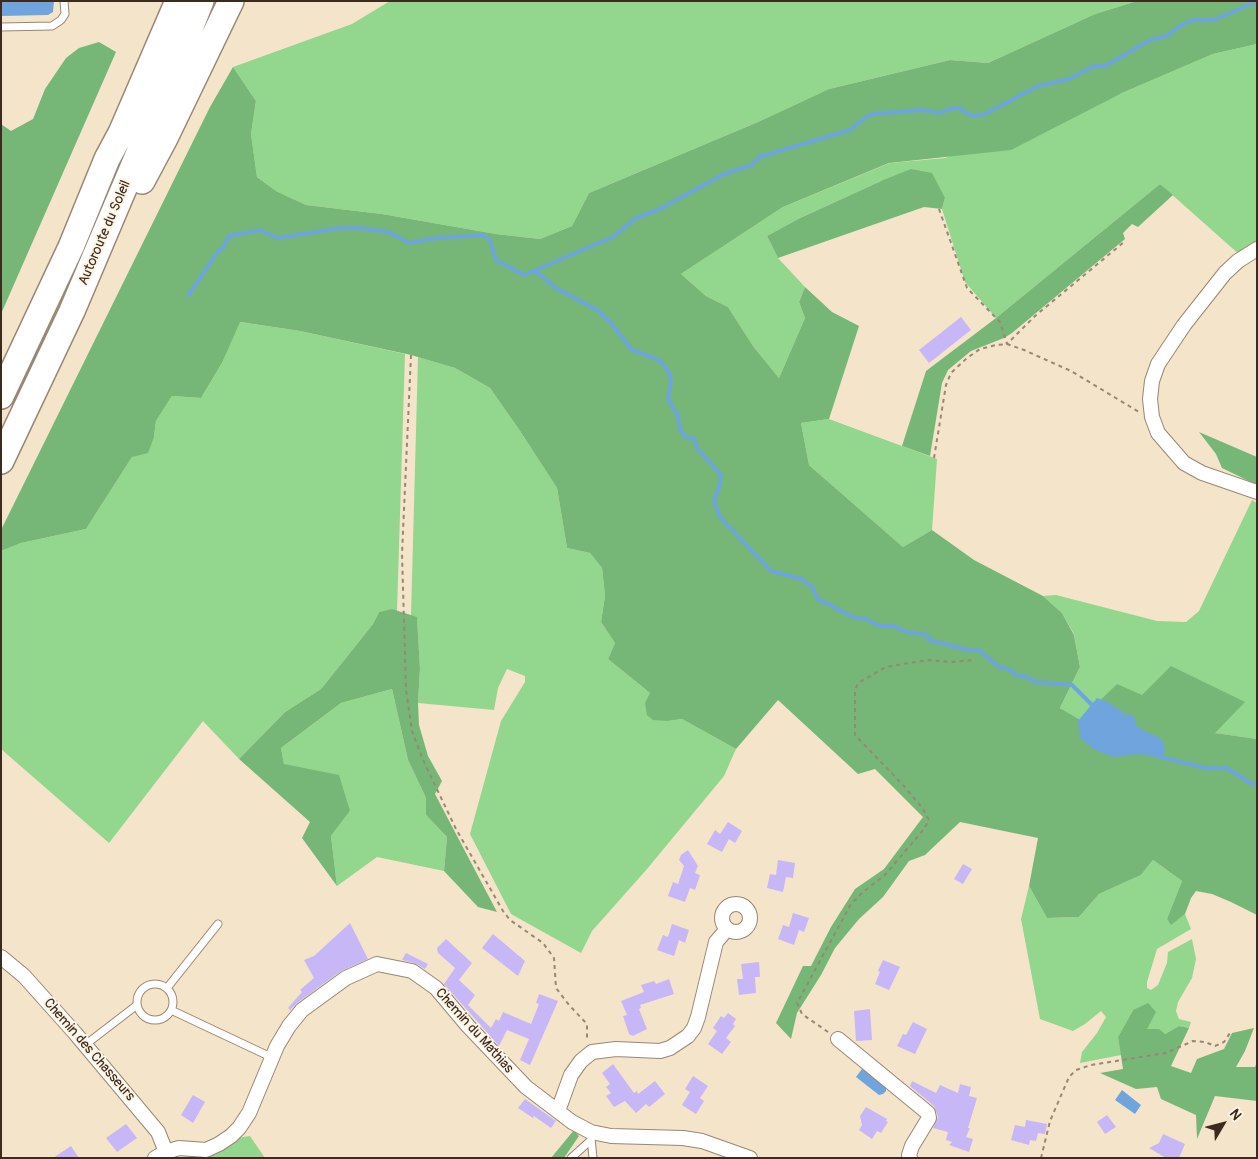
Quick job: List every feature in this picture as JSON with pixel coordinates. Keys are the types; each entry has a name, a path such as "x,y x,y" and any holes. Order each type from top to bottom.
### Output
{"highway":[{"path":"121,133 162,1"},
{"name":"Autoroute du Soleil","path":"1,396 71,247 107,159 121,133 178,1"},
{"name":"Autoroute du Soleil","path":"1,461 72,311 169,82 201,1"},
{"path":"72,311 165,138 231,1"}],"street":[{"path":"1257,249 1224,273 1195,310 1158,364 1152,381 1150,399 1152,417 1158,432 1184,463 1202,473 1257,492"},
{"path":"558,1111 571,1075 581,1061 592,1052 616,1049 660,1051 670,1048 688,1036 694,1028 698,1017 716,942 727,929"},
{"name":"Chemin des Chasseurs","path":"1,957 24,976 158,1132 161,1155"},
{"name":"Chemin du Mathias","path":"161,1155 179,1148 206,1150 231,1136 239,1128 249,1112 277,1046 289,1026 302,1010 346,978 377,964 412,970 436,988 526,1087 591,1136 702,1140 750,1158"},
{"path":"838,1039 928,1113 929,1118 912,1146 910,1158"}],"lane":[{"path":"1,27 52,26 61,20 65,14 64,1"},
{"path":"166,988 218,924"},
{"path":"155,984 166,988 173,998 171,1010 163,1018 152,1020 142,1015 137,1005 139,993 143,988 155,984"},
{"path":"85,1045 137,1005"},
{"path":"171,1010 273,1058"},
{"path":"571,1158 591,1136"},
{"path":"591,1136 593,1158"}],"path":[{"path":"939,209 967,288 1000,322 1007,344"},
{"path":"1007,344 1035,316 1124,242"},
{"path":"934,458 946,385 951,373 980,349 1007,344 1024,350 1071,371 1145,416 1152,417"},
{"path":"411,355 402,554 406,689 412,731 423,760 456,829 502,911 510,920 543,943 554,958 556,988 587,1024 586,1038 589,1054"},
{"path":"838,1039 802,1014 797,1003 851,904 886,875 924,829 929,820 923,809 904,786 855,735 855,691 858,683 886,667 928,660 952,662 972,660"},
{"path":"1041,1158 1050,1122 1070,1077 1076,1070 1091,1065 1166,1053 1193,1041 1205,1042 1215,1046 1224,1042 1230,1033"}],"green space":[{"path":"390,1 1137,1 1095,14 988,63 950,60 829,89 758,122 589,193 572,226 540,239 496,234 382,214 306,205 276,191 257,177 251,134 256,101 233,67 352,24"},
{"path":"1137,1 1257,1 1257,44 1213,54 1122,93 1011,150 889,163 783,207 681,274 706,296 728,307 753,346 779,378 805,318 799,302 805,287 832,312 859,326 829,419 801,423 809,465 903,547 932,530 974,560 1043,596 1062,613 1074,635 1080,667 1060,708 1080,720 1117,684 1142,695 1171,666 1245,702 1215,733 1257,739 1257,915 1212,894 1196,891 1185,914 1171,925 1167,919 1182,881 1153,860 1141,875 1099,894 1079,917 1047,918 1029,886 1038,838 960,822 925,855 909,861 883,897 859,919 835,948 821,975 797,1013 791,1039 776,1023 803,966 811,966 831,927 855,889 884,869 923,817 875,769 858,774 778,700 736,749 682,719 668,721 653,720 647,715 645,703 650,693 608,659 615,643 601,622 605,596 602,568 590,553 567,548 557,488 520,431 490,388 455,368 411,355 300,331 240,322 222,363 201,398 172,396 156,421 154,437 148,453 132,457 86,529 21,543 1,551 1,530 210,107 233,67 256,101 251,134 257,177 276,191 306,205 382,214 496,234 540,239 572,226 589,193 758,122 829,89 950,60 988,63 1095,14"},
{"path":"99,42 116,52 1,314 1,124 11,131 33,119 45,89 66,58 79,48"},
{"path":"1257,44 1257,245 1241,256 1160,184 996,318 965,282 942,209 945,198 881,181 798,219 767,236 778,258 805,287 799,302 805,318 779,378 753,346 728,307 706,296 681,274 783,207 890,163 945,158 1122,93 1213,54"},
{"path":"911,169 932,173 945,198 942,209 924,207 778,258 767,236 798,219"},
{"path":"1160,184 1173,195 1138,227 1132,224 1123,233 1125,239 1012,333 971,351 948,370 942,383 930,456 902,446 926,371 996,318"},
{"path":"239,322 300,331 405,354 397,611 379,612 373,624 321,689 285,712 239,759 203,721 109,843 1,749 1,551 21,543 86,529 132,457 154,437 156,421 172,396 201,398 222,363"},
{"path":"418,357 455,368 490,388 557,488 567,548 590,553 602,568 605,596 601,622 615,643 608,659 650,693 668,721 682,719 736,749 724,776 647,869 592,931 581,953 511,914 470,834 501,721 525,682 525,676 507,669 498,688 494,710 418,703 420,669 417,618 411,616"},
{"path":"829,419 937,459 932,530 903,547 809,465 801,423"},
{"path":"1199,432 1257,457 1257,485 1222,468 1216,454"},
{"path":"1252,500 1257,503 1257,739 1214,733 1244,702 1142,695 1080,721 1060,708 1080,667 1074,634 1062,613 1043,596 1056,595 1157,621 1186,622 1199,611"},
{"path":"392,609 417,617 420,669 419,725 428,756 442,781 435,794 497,912 478,907 444,871 447,837 426,815 426,798 408,760 392,689 341,703 281,748 284,764 339,775 350,811 331,836 337,886 302,838 310,822 239,759 285,712 321,689 373,624 379,612"},
{"path":"392,689 408,760 426,798 426,815 447,837 444,871 377,857 337,886 331,836 350,811 284,764 281,748 341,703"},
{"path":"1153,860 1182,881 1167,919 1171,924 1185,914 1191,929 1157,949 1147,988 1151,990 1158,985 1167,963 1168,952 1192,939 1196,959 1192,978 1178,1002 1176,1011 1179,1019 1191,1022 1189,1028 1179,1026 1165,1034 1146,1029 1133,1010 1118,1037 1121,1055 1080,1063 1082,1052 1097,1033 1106,1017 1101,1011 1073,1031 1040,1019 1021,919 1029,886 1047,918 1079,917 1099,894 1141,875"},
{"path":"1148,1003 1156,1012 1147,1029 1159,1029 1165,1034 1179,1026 1189,1028 1171,1066 1191,1073 1197,1059 1224,1049 1232,1033 1254,1028 1236,1067 1255,1067 1257,1062 1257,1101 1215,1096 1197,1139 1196,1115 1161,1099 1157,1087 1136,1089 1100,1073 1123,1069 1118,1037 1133,1010"},
{"path":"574,1130 579,1136 564,1158 551,1158"},
{"path":"250,1136 265,1158 203,1158 237,1138"}],"water":[{"path":"1,1 54,1 53,12 48,15 1,16"},
{"path":"1097,698 1108,702 1127,715 1130,714 1135,717 1136,725 1164,742 1165,752 1160,758 1139,754 1113,757 1095,750 1080,738 1078,721"},
{"path":"862,1069 886,1086 886,1091 883,1094 879,1095 856,1077"},
{"path":"1122,1090 1141,1105 1135,1114 1115,1100"}],"building":[{"path":"961,317 971,330 929,363 919,350"},
{"path":"728,822 742,831 735,843 729,839 722,852 707,844 715,830 720,834"},
{"path":"688,850 698,866 695,873 700,875 695,890 690,888 685,902 668,896 673,882 678,884 684,866 679,860 681,855"},
{"path":"778,860 795,863 793,878 786,877 783,892 767,888 770,874 776,875"},
{"path":"963,864 972,869 963,884 954,879"},
{"path":"793,913 809,918 804,932 799,930 794,945 778,939 783,925 789,927"},
{"path":"350,923 368,959 341,971 290,1010 288,1008 302,992 300,990 314,978 304,960 314,956"},
{"path":"672,924 689,930 685,943 679,940 674,956 657,950 663,935 668,937"},
{"path":"493,934 525,961 518,976 482,948"},
{"path":"446,939 472,963 459,980 475,995 468,1005 491,1028 496,1019 499,1021 503,1012 531,1024 539,1004 536,1003 539,994 558,1001 530,1065 520,1060 529,1039 507,1030 499,1046 444,984 455,968 438,953 437,948"},
{"path":"406,953 428,964 425,969 414,963 402,960"},
{"path":"883,960 900,967 889,990 875,984"},
{"path":"759,962 760,977 755,977 756,993 739,995 737,979 743,979 741,964"},
{"path":"669,979 674,994 640,1005 641,1008 639,1009 647,1029 633,1036 629,1034 623,1016 627,1015 621,1001 644,992 641,985 654,981 656,984"},
{"path":"870,1009 872,1040 856,1041 854,1011"},
{"path":"728,1013 736,1019 733,1024 735,1026 726,1038 731,1042 722,1054 708,1044 717,1031 713,1028 721,1016 724,1018"},
{"path":"913,1022 927,1029 915,1054 897,1046 903,1034 906,1035"},
{"path":"613,1064 634,1093 637,1091 638,1094 655,1081 665,1094 649,1107 646,1104 636,1113 625,1101 614,1107 606,1096 611,1093 606,1087 610,1084 602,1073"},
{"path":"693,1076 708,1086 700,1098 704,1101 696,1114 682,1105 690,1092 685,1089"},
{"path":"912,1081 936,1093 940,1085 958,1093 960,1084 971,1087 969,1096 977,1098 966,1137 973,1139 969,1152 949,1145 952,1142 946,1140 948,1132 933,1128 938,1117 934,1106 910,1086"},
{"path":"193,1095 205,1102 193,1123 181,1115"},
{"path":"525,1099 556,1121 551,1128 518,1108"},
{"path":"866,1107 887,1119 886,1121 888,1122 881,1133 877,1131 872,1139 859,1130 862,1125 860,1116"},
{"path":"1107,1115 1116,1127 1105,1134 1097,1122"},
{"path":"1026,1120 1047,1124 1045,1134 1038,1133 1036,1141 1030,1140 1029,1145 1011,1140 1015,1125 1025,1127"},
{"path":"126,1124 137,1138 117,1152 106,1138"},
{"path":"1163,1134 1185,1144 1179,1158 1166,1158 1149,1148 1159,1143"},
{"path":"71,1146 79,1158 53,1158"}],"waterway":[{"path":"188,296 217,253 224,246 229,236 260,230 278,238 340,228 360,228 388,232 409,243 437,238 483,235 490,241 496,260 524,275 613,237 636,218 658,210 724,174 752,165 759,157 850,130 873,114 922,110 940,113 952,108 962,109 973,116 985,114 1038,86 1069,79 1094,66 1105,66 1150,40 1167,36 1181,25 1193,20 1214,20 1257,1"},
{"path":"533,272 541,275 554,287 597,310 611,323 632,350 659,360 669,372 671,382 668,399 678,416 680,430 687,438 695,440 697,448 721,475 714,501 720,517 771,571 802,579 812,587 818,599 855,618 863,618 880,626 894,626 906,632 924,634 928,636 929,640 968,650 979,650 999,667 1009,669 1016,675 1027,677 1035,682 1072,685 1093,706"},
{"path":"1157,756 1205,768 1227,768 1250,783 1257,784"}]}
